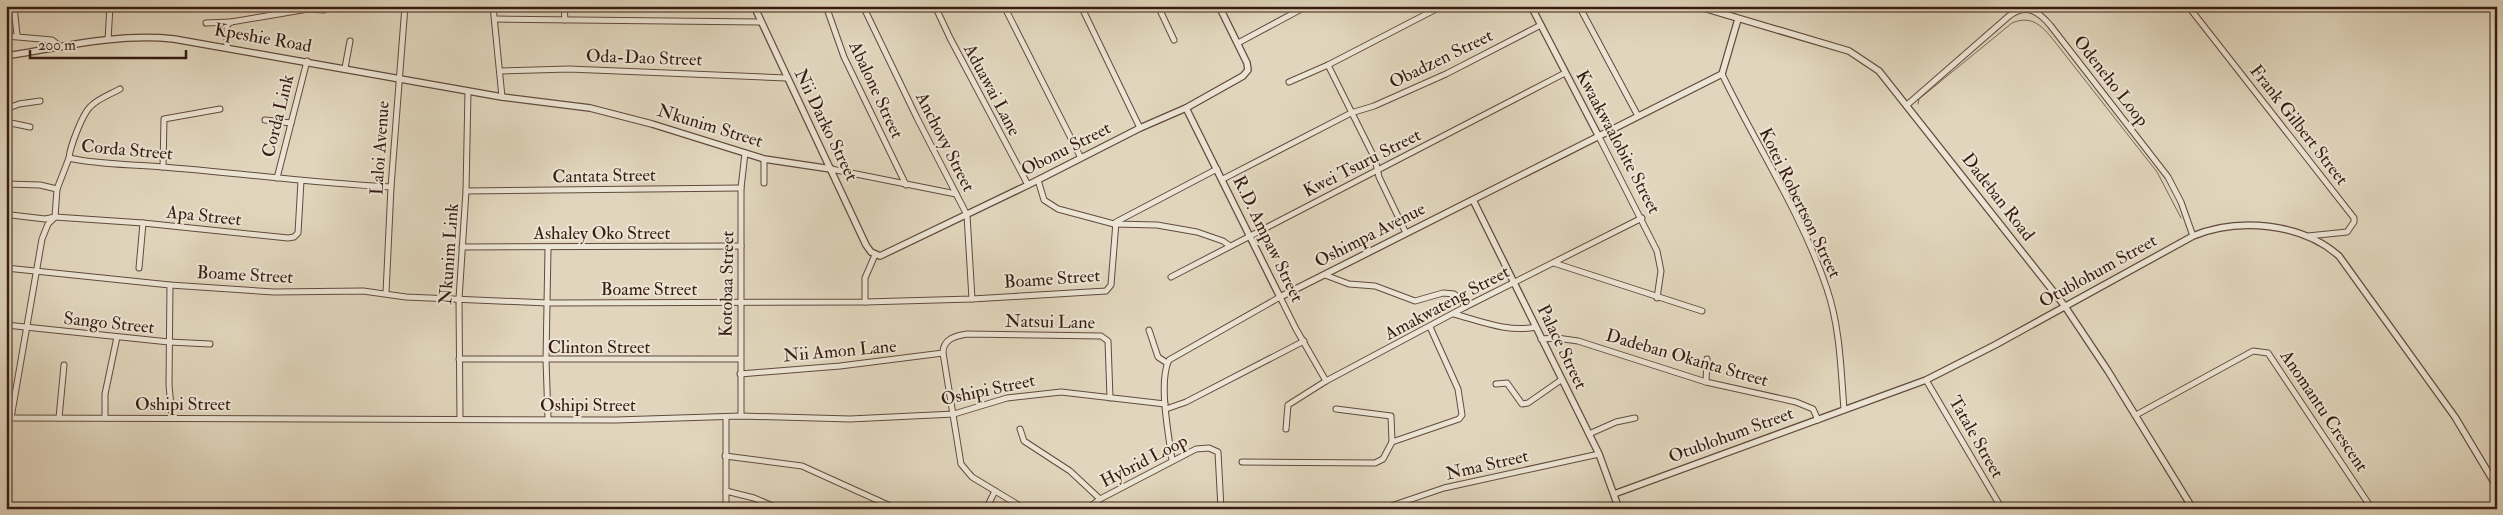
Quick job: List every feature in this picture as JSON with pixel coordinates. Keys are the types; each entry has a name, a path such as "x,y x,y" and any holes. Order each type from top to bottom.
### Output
{"street":[{"path":"14,6 17,35"},
{"path":"108,40 110,6"},
{"name":"Laloi Avenue","path":"386,292 391,187 405,6"},
{"path":"493,6 502,97"},
{"path":"564,6 565,20"},
{"name":"Nii Darko Street","path":"754,6 866,246 875,255"},
{"name":"Abalone Street","path":"826,6 842,51 906,184"},
{"name":"Anchovy Street","path":"863,6 967,214 972,299"},
{"name":"Aduawai Lane","path":"935,6 1028,186"},
{"path":"1004,6 1081,158"},
{"path":"1081,6 1140,128"},
{"path":"1158,6 1174,40"},
{"path":"1238,43 1307,6"},
{"path":"1289,82 1328,65 1442,6"},
{"name":"Kwaakwaalobite Street","path":"1530,6 1642,218 1660,261 1657,298"},
{"path":"1579,6 1638,116"},
{"name":"Dadeban Road","path":"1697,6 1856,54 1879,71 2064,305 2136,415 2193,509"},
{"name":"Frank Gilbert Street","path":"2188,6 2354,218 2354,222 2348,232 2308,236"},
{"name":"Obonu Street","path":"875,255 891,253 967,214 1028,186 1140,128 1186,108 1247,73 1247,63 1220,7"},
{"path":"206,23 231,22 308,9 324,10"},
{"name":"Odeneho Loop","path":"1907,104 2009,16 2021,9 2040,13 2168,177 2181,202 2193,236"},
{"path":"495,19 760,22"},
{"path":"1722,74 1738,19"},
{"path":"227,47 228,25 231,22"},
{"name":"Obadzen Street","path":"1223,179 1351,113 1374,106 1446,74 1541,25"},
{"path":"6,36 17,35 52,40 61,47"},
{"name":"Kpeshie Road","path":"6,56 108,40 161,37 455,88"},
{"path":"345,68 350,41"},
{"name":"Corda Link","path":"276,178 307,61"},
{"path":"1328,65 1374,159 1382,185 1406,234"},
{"name":"Oda-Dao Street","path":"500,71 569,69 786,78"},
{"name":"Kwei Tsuru Street","path":"1171,277 1565,73"},
{"name":"Oshimpa Avenue","path":"1167,363 1176,354 1280,297 1722,74"},
{"name":"Kotei Robertson Street","path":"1722,74 1798,221 1828,290 1836,327 1844,410"},
{"name":"Nkunim Street","path":"455,88 502,97 614,113 764,159 831,169 956,194"},
{"path":"69,158 71,142 90,106 120,89"},
{"name":"Nkunim Link","path":"460,419 459,299 466,191 468,91"},
{"path":"6,109 19,104 40,101"},
{"name":"R.D. Ampaw Street","path":"1186,108 1223,179 1280,297 1326,381"},
{"path":"163,167 164,119 220,109"},
{"path":"265,120 291,123"},
{"path":"6,122 30,127"},
{"name":"Kotobaa Street","path":"741,416 741,188 745,153"},
{"name":"Corda Street","path":"9,418 42,239 48,224 55,217 57,189 69,158 95,164 163,167 301,181 391,187"},
{"path":"764,159 764,184"},
{"path":"1114,224 1217,169"},
{"path":"1038,180 1044,200 1058,209 1114,224 1152,225 1197,232 1223,241 1230,246"},
{"name":"Apa Street","path":"10,215 45,219 55,217 143,223 294,237 298,233 301,181"},
{"path":"6,184 40,185 57,189"},
{"name":"Cantata Street","path":"466,191 741,188"},
{"name":"Palace Street","path":"1473,200 1599,454 1619,509"},
{"name":"Amakwateng Street","path":"1286,429 1288,405 1326,381 1466,307 1642,218"},
{"path":"139,268 143,223"},
{"name":"Boame Street","path":"6,268 170,285 274,292 363,290 386,292 406,297 548,303 865,302 972,299 1110,289 1114,224"},
{"name":"Otublohum Street","path":"1614,494 1926,380 1995,345 2064,305 2193,236 2230,226 2275,228 2308,236 2331,249 2347,266 2455,417 2497,487"},
{"name":"Ashaley Oko Street","path":"462,247 741,246"},
{"path":"548,248 546,360 548,418"},
{"path":"865,302 865,278 875,255"},
{"path":"1554,262 1657,298 1702,311"},
{"path":"1325,275 1342,282 1375,286 1415,301 1443,293 1454,294 1462,299 1466,307"},
{"path":"170,285 169,385 172,418"},
{"path":"1453,314 1503,327 1522,329 1536,327"},
{"name":"Sango Street","path":"6,325 169,342 210,344"},
{"path":"1392,442 1451,423 1462,415 1458,388 1430,327"},
{"path":"1149,330 1158,357 1167,363 1165,406 1172,460"},
{"name":"Natsui Lane","path":"942,354 946,342 950,338 961,335 1101,336 1108,341 1110,398"},
{"path":"105,418 106,394 117,337"},
{"name":"Dadeban Okanta Street","path":"1541,339 1557,338 1578,341 1706,382 1796,402 1813,410 1818,420"},
{"name":"Oshipi Street","path":"9,418 548,418 616,420 741,416 850,418 954,414 1006,398 1040,393 1077,393 1165,406 1186,402 1304,342"},
{"name":"Anomantu Crescent","path":"2136,415 2253,351 2263,351 2268,353 2372,509"},
{"path":"942,354 954,414 959,456 963,468 972,476 1025,509"},
{"name":"Nii Amon Lane","path":"740,374 840,366 942,354"},
{"name":"Clinton Street","path":"458,359 740,360"},
{"path":"1706,382 1707,359"},
{"path":"59,418 64,365"},
{"path":"1496,384 1510,386 1514,396 1522,404 1528,403 1561,380"},
{"name":"Tatale Street","path":"1926,380 2002,509"},
{"path":"1242,462 1375,463 1383,458 1392,442 1390,416 1336,410"},
{"path":"726,417 726,509"},
{"path":"1589,434 1616,422 1635,418"},
{"path":"1020,429 1024,440 1070,471 1100,499"},
{"name":"Hybrid Loop","path":"1087,509 1100,499 1172,460 1202,447 1214,449 1218,452 1221,509"},
{"name":"Nma Street","path":"1382,509 1444,488 1599,454"},
{"path":"726,456 802,466 897,509"},
{"path":"726,491 754,498 780,509"},
{"path":"986,509 995,491"}],"waterway":[{"path":"1918,104 1919,99 2012,23 2027,20 2034,22 2049,35 2157,172 2181,218"}]}
